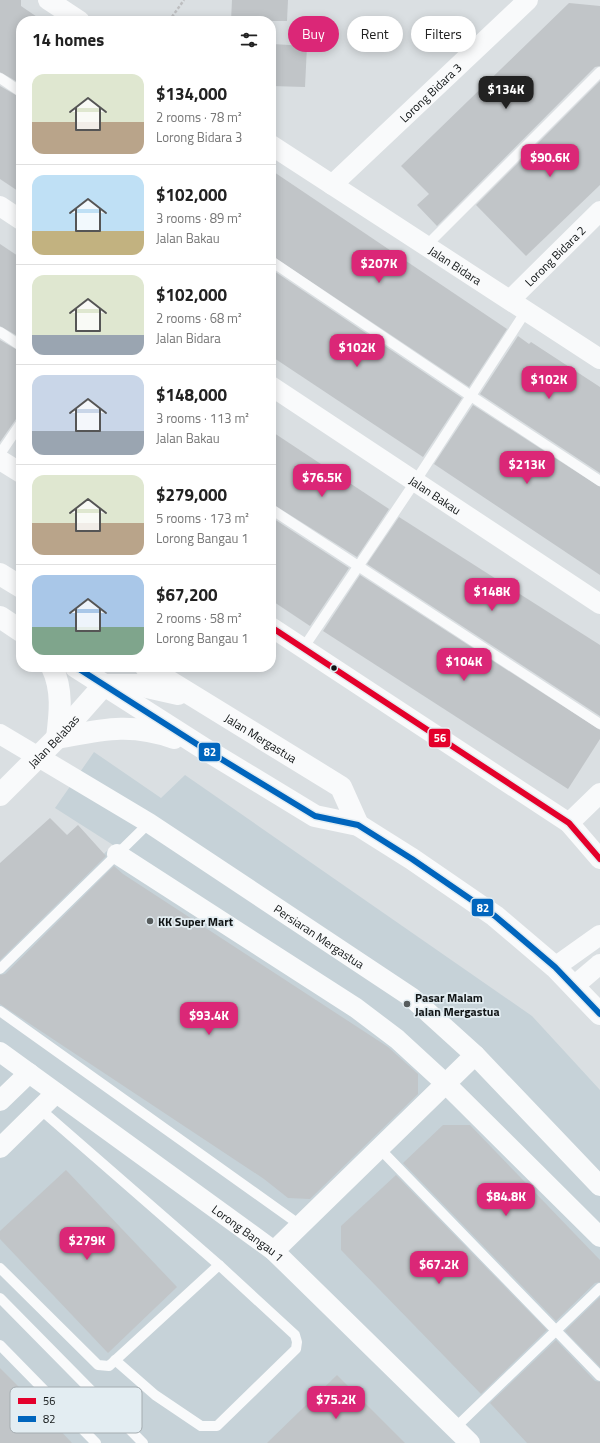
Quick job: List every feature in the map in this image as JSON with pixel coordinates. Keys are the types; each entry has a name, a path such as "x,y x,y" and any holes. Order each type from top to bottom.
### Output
{"main road":[{"path":"0,574 16,584"},
{"path":"0,617 16,628"},
{"path":"53,672 59,691 61,710 57,738 110,729 131,728 155,731 203,748"},
{"path":"90,672 197,699"},
{"name":"Jalan Mergastua","path":"154,672 341,787 358,824"},
{"path":"102,676 203,748 315,816 358,824 412,859 494,916 555,967 600,1014"},
{"name":"Jalan Belabas","path":"0,795 57,738 102,676"}],"street":[{"path":"48,0 72,16"},
{"name":"Lorong Bidara 3","path":"332,185 528,0"},
{"name":"Jalan Bidara","path":"276,148 600,359"},
{"path":"0,206 16,217"},
{"name":"Lorong Bidara 2","path":"518,306 600,212"},
{"name":"Jalan Bakau","path":"276,389 600,604"},
{"path":"0,460 16,470"},
{"path":"276,630 304,647 569,823 600,859"},
{"name":"Persiaran Mergastua","path":"0,734 38,758 149,822 411,997 475,1055 600,1186"},
{"path":"569,823 600,793"},
{"path":"117,854 356,1008 397,1039 446,1084 600,1237"},
{"path":"555,967 600,935"},
{"path":"574,986 600,964"},
{"name":"Lorong Bangau 1","path":"0,1052 274,1251 470,1443"},
{"path":"274,1251 475,1055"},
{"path":"0,1101 29,1073"},
{"path":"0,1148 56,1093"}],"lane":[{"path":"426,246 600,72"},
{"path":"0,78 16,89"},
{"path":"276,264 470,396 600,480"},
{"path":"304,647 415,482 470,396 518,306"},
{"path":"0,332 16,343"},
{"path":"0,454 16,430"},
{"path":"276,512 600,724"},
{"path":"0,969 149,822"},
{"path":"0,1011 300,1225"},
{"path":"40,1109 219,1265 295,1336 297,1342 296,1349 216,1426 201,1426 155,1395 115,1360"},
{"path":"380,1148 600,1376"},
{"path":"0,1268 98,1365 109,1366 219,1265"},
{"path":"455,1428 600,1288"},
{"path":"0,1298 88,1387"},
{"path":"0,1345 41,1387"},
{"path":"86,1433 96,1443"},
{"path":"133,1433 143,1443"}],"path":[{"path":"173,16 184,0"}],"shaded area":[{"path":"94,752 161,798 185,775 532,1016 600,1090 600,1443 0,1443 0,955 113,845 55,808"}],"building":[{"path":"0,0 21,0 21,6 36,16 16,16 16,81 0,72"},
{"path":"232,0 288,0 287,21 276,21 276,16 231,16"},
{"path":"569,3 600,6 600,66 595,67 437,226 417,205 429,194 401,166"},
{"path":"276,44 288,45 288,52 307,52 305,87 276,86"},
{"path":"600,81 600,185 526,256 476,205"},
{"path":"0,86 16,95 16,190 0,179"},
{"path":"276,173 507,329 469,387 276,258"},
{"path":"0,244 16,255 16,335 0,326"},
{"path":"276,272 462,398 423,457 276,359"},
{"path":"518,336 529,344 531,342 600,387 600,473 480,394"},
{"path":"0,340 16,349 16,419 0,442"},
{"path":"473,405 600,487 600,575 434,464"},
{"path":"276,434 389,509 357,557 276,506"},
{"path":"399,517 600,645 600,716 367,564"},
{"path":"276,520 349,568 310,626 276,603"},
{"path":"360,575 600,730 600,739 568,789 323,631"},
{"path":"50,818 67,835 78,825 106,856 0,960 0,863"},
{"path":"114,866 123,874 388,1047 418,1074 418,1094 310,1199 288,1198 264,1179 0,1004 0,975 5,974"},
{"path":"443,1125 470,1125 600,1260 600,1282 595,1283 556,1321 403,1163"},
{"path":"66,1170 177,1287 108,1353 0,1239 0,1231"},
{"path":"396,1175 547,1330 481,1394 341,1250 341,1226"},
{"path":"600,1297 600,1367 565,1331"},
{"path":"556,1340 595,1381 600,1382 600,1443 527,1443 490,1403"},
{"path":"0,1368 19,1387 10,1387 10,1433 63,1433 72,1443 0,1443"},
{"path":"337,1375 405,1443 267,1443"}],"transit line":[{"name":"56","path":"276,630 569,823 600,859"},
{"name":"82","path":"84,672 203,748 315,816 358,825 412,859 495,916 555,967 600,1014"}],"place":[{"name":"KK Super Mart","path":"150,921"},
{"name":"Pasar Malam Jalan Mergastua","path":"407,1004"}]}
